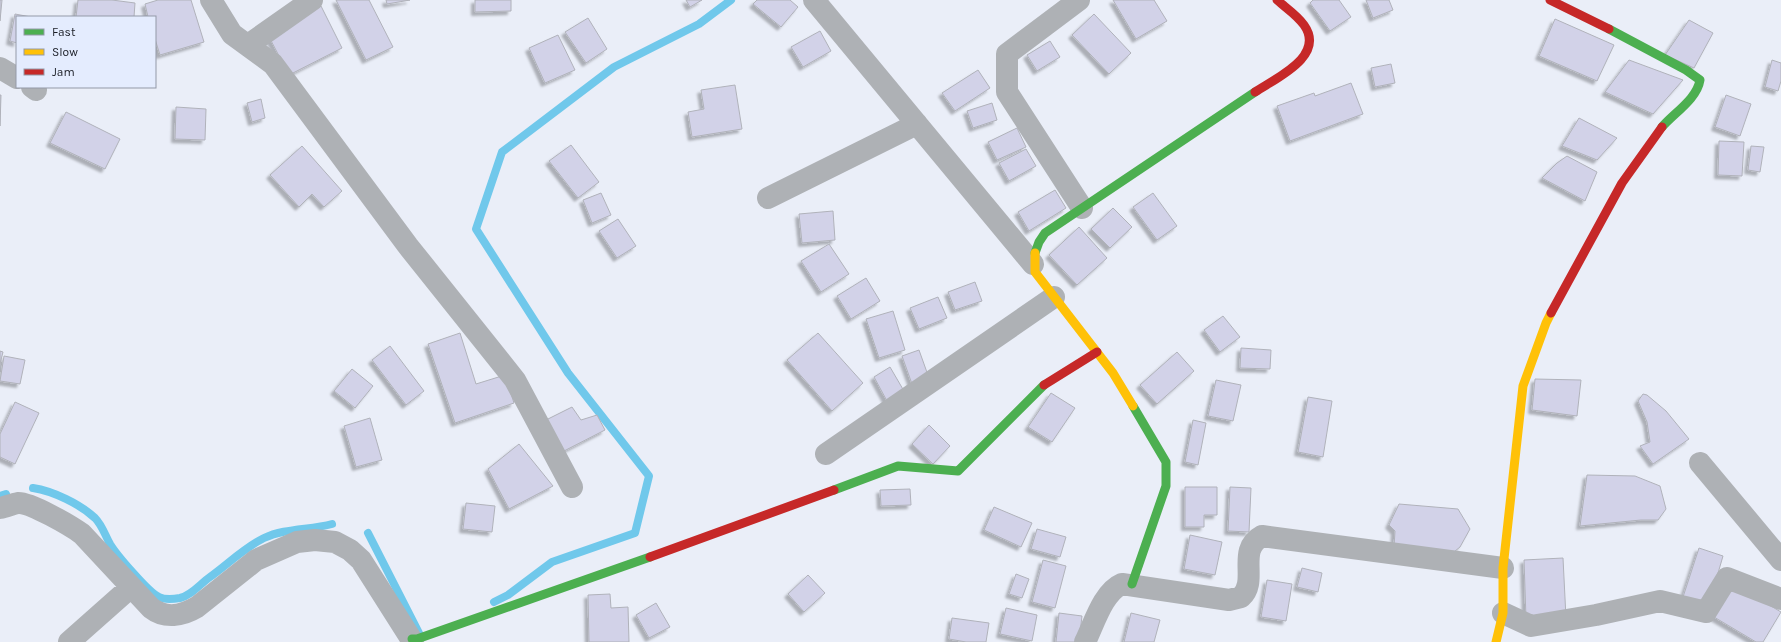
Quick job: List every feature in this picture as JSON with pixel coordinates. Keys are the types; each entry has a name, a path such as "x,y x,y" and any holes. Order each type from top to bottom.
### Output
{"street":[{"path":"211,0 232,34 273,64 408,246 515,380 572,487"},
{"path":"248,45 312,0"},
{"path":"814,0 1033,264"},
{"path":"1079,0 1007,54 1007,92 1082,208"},
{"path":"1132,584 1166,486 1166,462 1162,451 1113,373 1035,272 1033,264 1034,252 1038,241 1045,233 1281,76 1305,57 1309,48 1310,40 1305,26 1277,0"},
{"path":"1496,642 1503,613 1503,568 1523,386 1546,323 1622,184 1662,126 1686,103 1699,87 1700,80 1686,70 1640,47 1625,37 1550,0"},
{"path":"0,68 16,77"},
{"path":"768,198 917,124"},
{"path":"826,454 1054,297"},
{"path":"0,508 18,503 27,505 68,524 82,534 155,612 165,615 174,615 190,611 197,607 256,560 306,540 335,542 350,550 361,560 414,640 632,564 898,466 958,471 1041,387 1097,352"},
{"path":"1700,463 1781,560"},
{"path":"1085,642 1106,598 1112,590 1122,584 1132,584 1229,600 1236,599 1244,594 1247,588 1249,549 1256,539 1267,535 1503,568"},
{"path":"1503,613 1531,626 1596,615 1660,601 1706,612 1727,578 1781,599"},
{"path":"69,642 131,587"}],"building":[{"path":"0,0 2,0 0,21"},
{"path":"78,0 112,0 135,3 134,16 76,16"},
{"path":"158,0 191,0 204,42 160,55 156,42 156,16 148,16 145,4"},
{"path":"336,0 369,0 393,47 366,60"},
{"path":"386,0 410,0 387,4"},
{"path":"475,0 511,0 511,11 475,12"},
{"path":"686,0 702,0 690,7"},
{"path":"757,0 790,0 798,7 781,27 753,4"},
{"path":"1113,0 1154,0 1167,21 1136,39"},
{"path":"1313,0 1339,0 1351,17 1330,31 1310,3"},
{"path":"1366,0 1389,0 1393,10 1373,18"},
{"path":"321,6 342,48 289,75 267,33"},
{"path":"15,14 26,16 16,16 16,43 10,41"},
{"path":"1094,14 1131,53 1109,74 1072,35"},
{"path":"588,18 607,49 586,63 565,32"},
{"path":"1555,19 1614,45 1597,81 1539,56"},
{"path":"1689,20 1713,33 1694,68 1665,55"},
{"path":"820,31 831,51 803,67 791,47"},
{"path":"558,35 575,70 545,83 529,48"},
{"path":"1050,41 1060,57 1037,71 1027,55"},
{"path":"1629,60 1683,80 1653,114 1605,92"},
{"path":"1772,60 1781,63 1781,81 1778,91 1765,87"},
{"path":"1391,64 1395,83 1375,87 1371,68"},
{"path":"978,70 990,88 955,111 942,93"},
{"path":"1351,83 1363,114 1290,141 1277,106 1314,93 1315,96"},
{"path":"735,85 742,129 692,137 688,112 704,109 701,90"},
{"path":"0,95 1,95 0,126"},
{"path":"1726,95 1751,104 1740,136 1715,127"},
{"path":"261,99 265,118 252,122 247,103"},
{"path":"992,103 997,120 973,128 967,111"},
{"path":"176,107 206,109 205,140 175,139"},
{"path":"66,112 120,139 105,169 50,143"},
{"path":"1579,118 1617,138 1597,160 1562,146"},
{"path":"1017,128 1026,147 997,160 988,142"},
{"path":"1719,141 1744,142 1742,176 1718,175"},
{"path":"571,145 599,182 578,198 549,161"},
{"path":"302,146 342,191 324,207 312,194 299,207 270,175"},
{"path":"1751,146 1764,147 1760,172 1748,170"},
{"path":"1026,149 1036,166 1009,181 999,163"},
{"path":"1567,156 1597,172 1585,201 1542,178 1557,163"},
{"path":"1055,190 1066,208 1029,231 1018,212"},
{"path":"601,193 611,215 592,223 583,200"},
{"path":"1153,193 1177,226 1157,240 1133,207"},
{"path":"1113,208 1132,227 1110,248 1091,229"},
{"path":"833,211 835,240 802,243 799,214"},
{"path":"618,219 636,246 617,258 599,231"},
{"path":"1079,227 1107,258 1077,285 1049,255"},
{"path":"829,244 849,274 821,292 801,261"},
{"path":"866,278 880,301 851,319 837,296"},
{"path":"975,282 982,301 955,310 948,292"},
{"path":"938,297 947,318 919,329 910,308"},
{"path":"893,311 905,350 879,358 866,319"},
{"path":"1223,316 1240,337 1220,352 1204,330"},
{"path":"460,333 476,384 505,375 514,403 455,423 428,344"},
{"path":"818,333 863,383 832,411 787,360"},
{"path":"390,346 424,391 406,405 372,360"},
{"path":"1241,348 1271,350 1270,369 1240,368"},
{"path":"919,350 929,378 912,384 902,356"},
{"path":"0,351 3,352 0,364"},
{"path":"1177,352 1194,371 1157,404 1140,385"},
{"path":"4,356 25,360 20,384 0,381"},
{"path":"890,367 904,391 887,401 874,377"},
{"path":"352,369 373,386 355,408 334,391"},
{"path":"1535,379 1581,380 1577,416 1532,410"},
{"path":"1216,380 1241,385 1233,421 1208,416"},
{"path":"1051,393 1075,408 1052,442 1028,427"},
{"path":"1643,394 1647,395 1666,411 1689,439 1653,464 1640,446 1650,442 1647,422 1638,401"},
{"path":"1308,397 1332,401 1323,457 1298,452"},
{"path":"15,402 39,413 15,464 0,457 0,434"},
{"path":"572,407 581,420 597,415 605,430 564,451 542,422"},
{"path":"370,418 382,460 356,467 344,426"},
{"path":"1193,420 1206,423 1198,465 1185,462"},
{"path":"929,425 950,446 933,464 912,444"},
{"path":"519,444 553,486 509,509 488,469"},
{"path":"1587,475 1635,476 1660,486 1666,509 1658,520 1641,520 1580,526"},
{"path":"1185,487 1217,487 1217,515 1204,515 1204,527 1185,527"},
{"path":"1230,487 1251,488 1249,532 1228,531"},
{"path":"910,489 911,505 881,506 880,490"},
{"path":"466,503 495,506 492,532 463,529"},
{"path":"1399,504 1458,509 1470,529 1460,547 1449,556 1394,547 1395,531 1389,525"},
{"path":"994,507 1032,523 1021,547 984,530"},
{"path":"1037,529 1066,537 1060,557 1031,549"},
{"path":"1190,535 1222,542 1215,575 1184,569"},
{"path":"1699,548 1723,556 1709,604 1683,597"},
{"path":"1563,558 1566,618 1526,619 1524,560"},
{"path":"1043,560 1066,566 1055,608 1032,602"},
{"path":"1302,568 1322,573 1318,592 1297,587"},
{"path":"1016,574 1029,579 1022,598 1009,594"},
{"path":"808,575 825,593 804,612 788,594"},
{"path":"1267,580 1292,584 1286,621 1261,617"},
{"path":"1729,581 1781,612 1763,642 1756,642 1709,614"},
{"path":"610,594 611,608 628,607 629,642 589,642 588,595"},
{"path":"656,603 670,627 649,638 636,615"},
{"path":"1006,608 1037,615 1032,641 1000,634"},
{"path":"1059,613 1082,616 1079,642 1056,642"},
{"path":"1131,613 1160,620 1154,642 1124,642"},
{"path":"952,618 989,623 986,642 966,642 949,639"}],"waterway":[{"path":"494,602 508,595 552,562 635,533 649,476 568,373 476,229 502,152 614,67 699,24 731,0"},
{"path":"33,488 57,495 74,503 89,513 102,527 110,544 133,573 154,594 161,598 167,599 184,597 192,592 243,551 264,538 280,532 332,524"},
{"path":"0,496 6,494"},
{"path":"368,533 419,633"}],"traffic: fast":[{"path":"1609,29 1686,70 1700,80 1698,87 1690,100 1662,127"},
{"path":"1035,253 1039,242 1045,233 1255,92"},
{"path":"834,490 898,466 958,471 1044,385"},
{"path":"1132,584 1166,486 1166,462 1133,406"},
{"path":"412,639 417,639 650,557"}],"traffic: slow":[{"path":"1035,253 1035,272 1113,373 1133,406"},
{"path":"1496,642 1503,613 1503,568 1523,386 1551,313"}],"traffic: jam":[{"path":"1255,92 1296,65 1304,56 1309,47 1309,36 1304,25 1295,15 1277,0"},
{"path":"1550,0 1609,29"},
{"path":"1551,313 1622,183 1662,127"},
{"path":"1044,385 1097,352"},
{"path":"650,557 834,490"}]}
